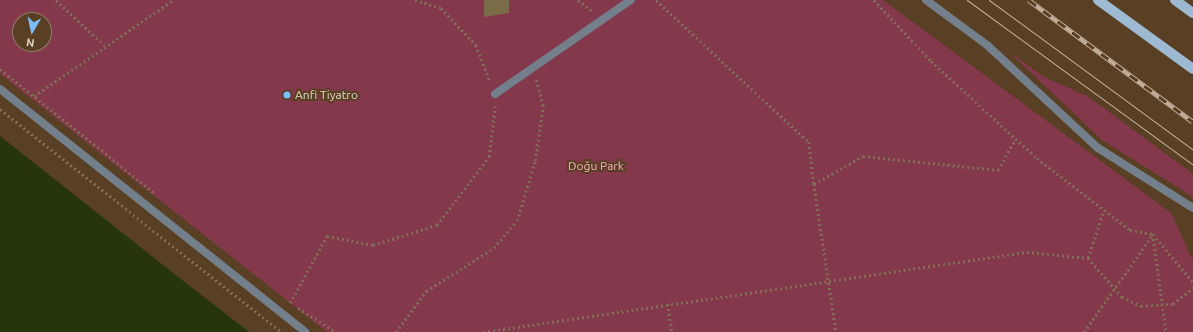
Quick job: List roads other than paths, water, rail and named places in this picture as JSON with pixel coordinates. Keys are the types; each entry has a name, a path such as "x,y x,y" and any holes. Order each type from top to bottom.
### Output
{"main road":[{"path":"1098,0 1193,69"},
{"path":"1176,0 1193,14"}],"street":[{"path":"495,94 533,70 603,18 631,0"},
{"path":"926,0 987,45 1098,148 1193,208"},
{"path":"0,89 305,332"}],"tram line":[{"path":"967,0 1193,165"},
{"path":"989,0 1193,150"}],"railway":[{"path":"1029,0 1193,122"}],"place":[{"name":"Anfi Tiyatro","path":"287,95"}],"park label":[{"name":"Doğu Park","path":"596,166"}]}
